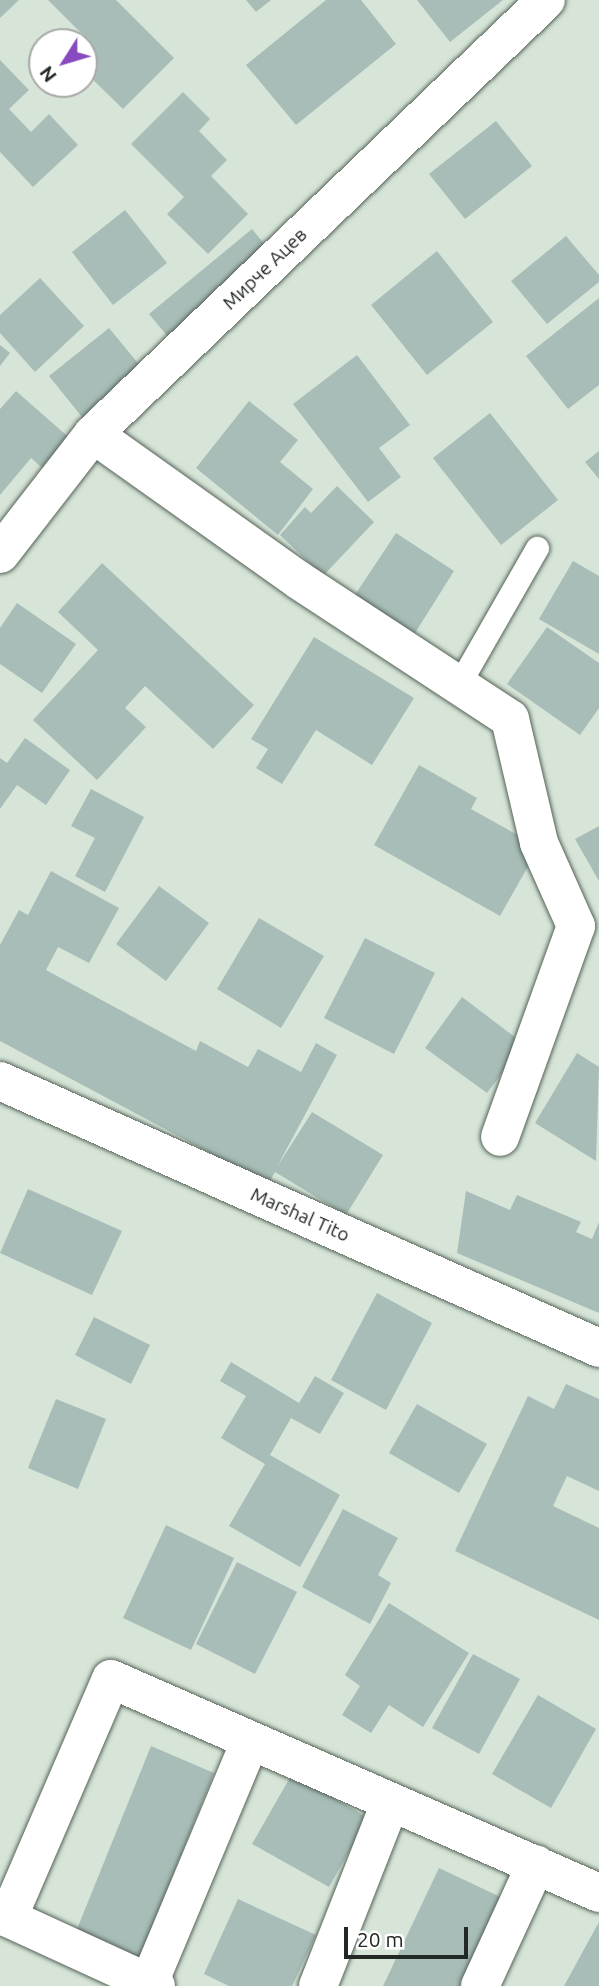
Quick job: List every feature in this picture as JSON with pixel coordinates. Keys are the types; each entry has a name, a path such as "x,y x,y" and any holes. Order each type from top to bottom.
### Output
{"street":[{"name":"Мирче Ацев","path":"0,554 93,434 546,0"},
{"path":"93,434 300,581 510,719 539,843 576,926 500,1137"},
{"name":"Marshal Tito","path":"0,1081 599,1348"},
{"path":"250,1741 152,1984 8,1918 111,1679 599,1893"},
{"path":"318,1986 390,1803"},
{"path":"480,1986 536,1864"}],"lane":[{"path":"458,684 537,548"}],"building":[{"path":"0,0 19,0 0,18"},
{"path":"48,0 116,0 174,58 123,109 98,85 98,28 76,28"},
{"path":"246,0 271,0 256,12"},
{"path":"326,0 361,0 396,44 296,125 246,65"},
{"path":"417,0 503,0 450,42"},
{"path":"0,60 28,89 9,109 31,132 49,114 78,145 33,187 0,152"},
{"path":"183,92 210,119 199,131 227,160 211,176 248,214 208,254 167,214 184,197 131,144"},
{"path":"496,121 532,166 465,219 429,174"},
{"path":"125,210 167,263 113,305 72,252"},
{"path":"252,229 271,252 169,338 149,314"},
{"path":"566,236 599,275 599,282 547,324 511,281"},
{"path":"437,251 493,322 427,375 371,305"},
{"path":"40,278 84,326 35,372 0,333 0,315"},
{"path":"599,298 599,385 568,409 526,356"},
{"path":"109,328 146,373 86,422 49,376"},
{"path":"0,345 10,353 0,366"},
{"path":"357,355 410,425 379,448 401,477 368,502 293,404"},
{"path":"16,391 73,441 47,472 31,458 0,495 0,409"},
{"path":"249,401 298,440 280,462 313,489 278,535 196,468"},
{"path":"490,413 558,500 501,545 433,458"},
{"path":"599,451 599,479 585,462"},
{"path":"337,486 374,522 323,576 280,535 305,507 311,513"},
{"path":"396,533 454,571 415,633 355,595"},
{"path":"573,561 599,576 599,654 539,619"},
{"path":"102,563 254,705 213,749 145,686 125,708 146,727 97,780 33,720 98,650 58,612"},
{"path":"17,603 76,644 42,693 0,664 0,628"},
{"path":"547,627 599,663 599,708 580,735 507,684"},
{"path":"314,637 414,698 372,765 316,730 282,784 256,768 268,749 251,739"},
{"path":"25,738 70,770 46,805 17,785 0,809 0,758 7,763"},
{"path":"419,765 477,798 471,809 539,847 500,916 374,845"},
{"path":"91,789 144,817 105,892 75,876 95,838 71,826"},
{"path":"599,826 599,881 575,839"},
{"path":"51,871 119,908 89,963 58,947 46,970 196,1051 200,1041 248,1067 258,1049 301,1072 316,1043 337,1055 277,1167 312,1112 383,1155 346,1215 275,1172 268,1184 0,1041 0,945 19,910 28,915"},
{"path":"159,886 209,923 166,981 116,944"},
{"path":"259,918 324,956 281,1028 217,989"},
{"path":"365,938 435,973 394,1054 324,1018"},
{"path":"462,997 524,1044 487,1093 425,1048"},
{"path":"577,1053 599,1067 596,1161 535,1123"},
{"path":"28,1189 122,1231 92,1295 0,1253"},
{"path":"466,1191 510,1210 517,1195 581,1222 576,1232 592,1239 599,1222 599,1313 457,1253"},
{"path":"377,1293 432,1323 386,1410 331,1380"},
{"path":"94,1317 150,1345 131,1384 75,1355"},
{"path":"231,1362 299,1403 315,1376 344,1393 320,1434 291,1418 270,1455 340,1495 300,1567 229,1526 265,1464 221,1438 246,1396 220,1381"},
{"path":"566,1384 599,1399 599,1491 567,1476 553,1506 599,1528 599,1620 455,1551 528,1396 554,1409"},
{"path":"56,1399 106,1419 78,1489 28,1468"},
{"path":"417,1404 487,1444 459,1493 389,1453"},
{"path":"343,1509 398,1538 378,1575 391,1583 370,1624 302,1587"},
{"path":"166,1525 234,1558 191,1650 123,1618"},
{"path":"237,1562 297,1592 255,1674 196,1644"},
{"path":"389,1603 469,1653 423,1727 389,1705 371,1733 342,1715 360,1686 345,1675"},
{"path":"473,1654 520,1679 479,1754 432,1728"},
{"path":"538,1695 596,1729 551,1808 492,1774"},
{"path":"151,1746 214,1773 139,1960 75,1934"},
{"path":"292,1774 368,1818 329,1887 252,1844"},
{"path":"439,1868 511,1902 471,1986 383,1986"},
{"path":"238,1899 316,1935 292,1986 229,1986 204,1974"},
{"path":"599,1922 599,1986 564,1986"}]}
